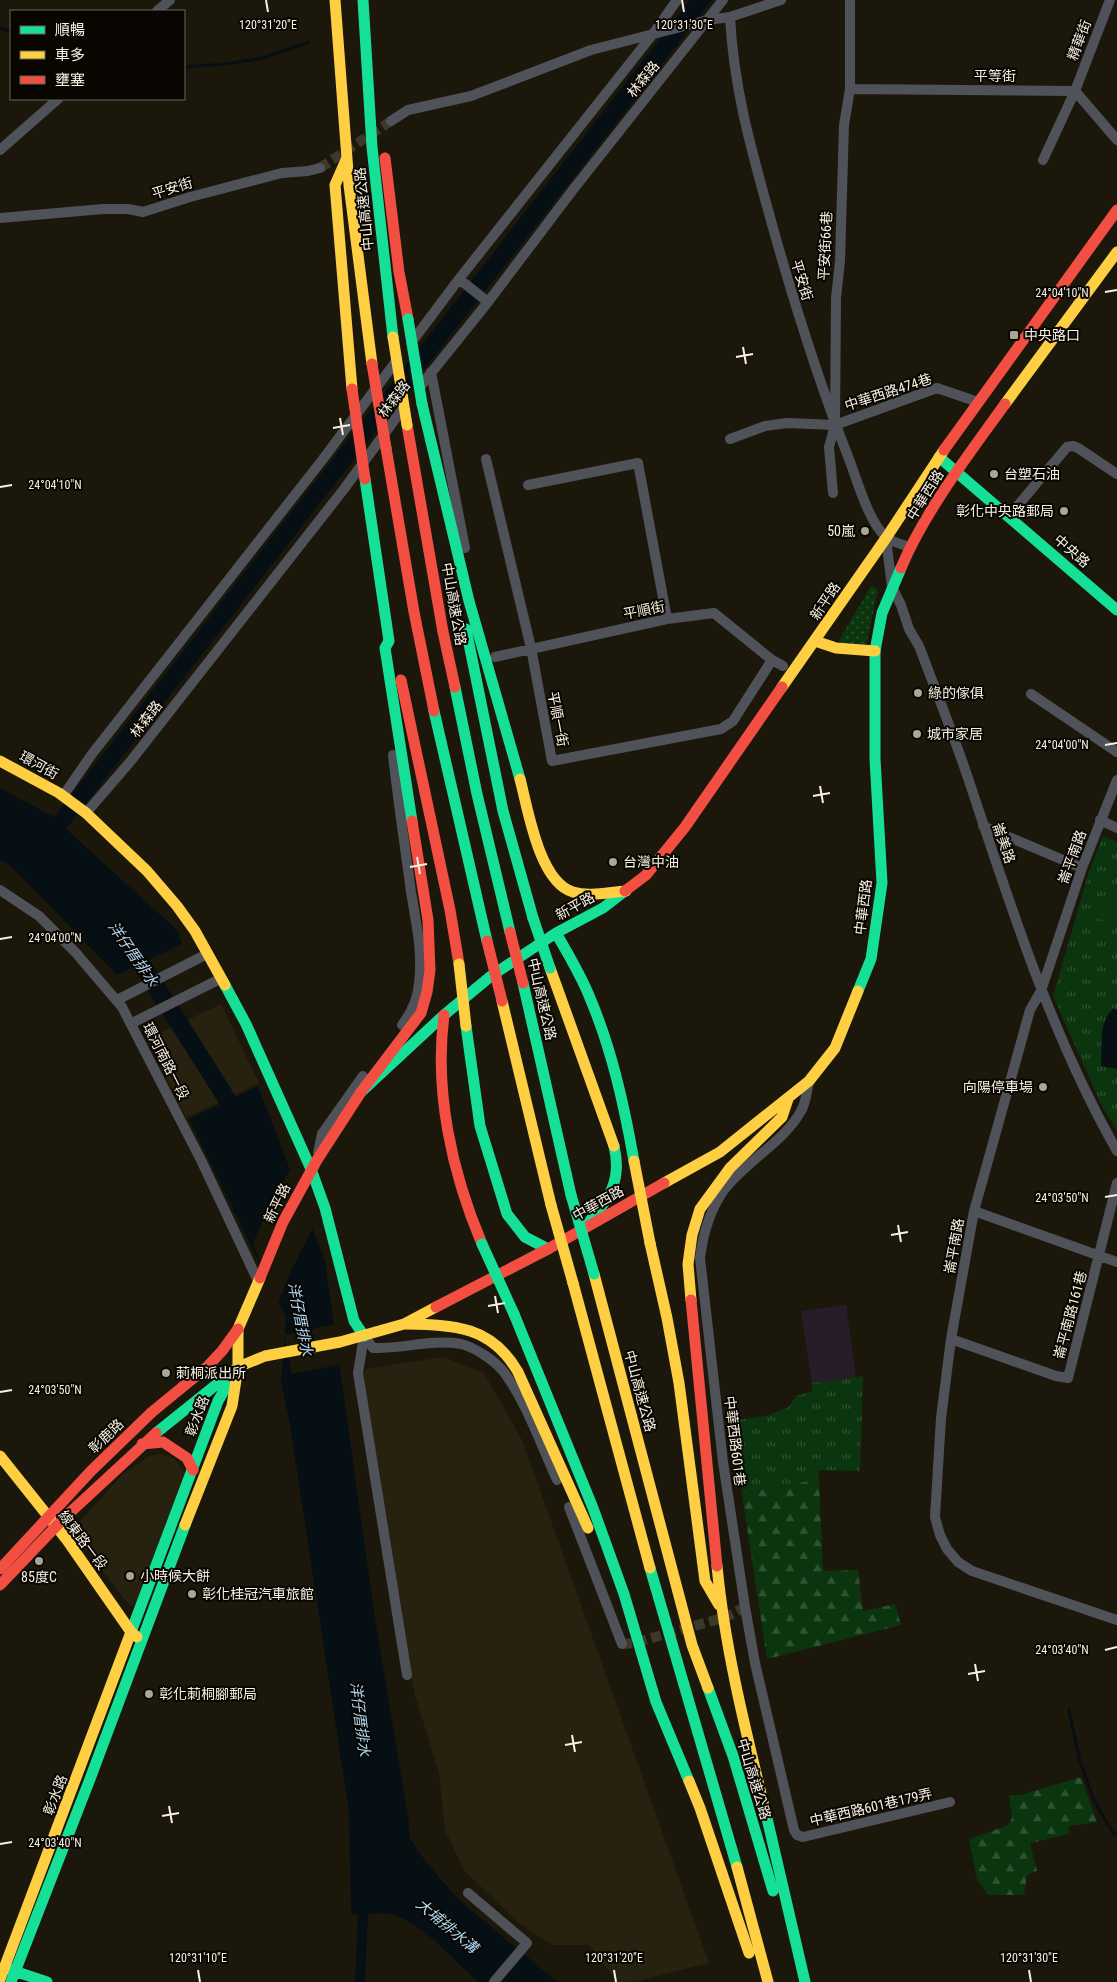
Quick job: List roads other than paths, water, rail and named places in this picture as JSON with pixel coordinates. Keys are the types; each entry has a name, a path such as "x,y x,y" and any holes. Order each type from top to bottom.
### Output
{"main road":[{"name":"中山高速公路","path":"335,0 347,158 372,364 414,612 444,758 551,1205 676,1661 724,1816 767,1982"},
{"name":"中山高速公路","path":"363,0 372,147 406,425 445,642 477,794 523,983 571,1195 594,1274 692,1645 733,1756 800,1982"},
{"path":"372,124 384,148 399,272 422,404 440,487 446,498 469,601 541,855 548,872 558,885 572,892 585,894 626,891"},
{"path":"347,158 335,185 352,389 388,641 385,648 428,922 431,972 426,1001 421,1013 364,1088"},
{"name":"中華西路","path":"939,457 1117,210"},
{"name":"中華西路","path":"238,1367 270,1355 340,1342 404,1324 548,1249 720,1152 809,1081 835,1048 872,959 882,883 875,759 876,651 882,613 910,548 958,472 1010,396 1117,252"},
{"name":"中央路","path":"939,457 1117,610"},
{"name":"新平路","path":"238,1367 238,1329 284,1222 314,1164 364,1088 444,1015 491,976 556,933 604,908 646,875 685,827 886,538 939,457"},
{"path":"440,487 439,498 484,726 516,868 550,968 613,1140 618,1160 618,1178 611,1195 584,1228"},
{"path":"388,641 394,647 450,910 480,1126 507,1214 525,1237 548,1249"},
{"path":"815,641 836,648 876,651"},
{"name":"環河街","path":"0,761 63,796 86,813 147,871 177,906 194,931 246,1024 314,1164 354,1321 364,1336"},
{"path":"556,933 579,974 601,1026 626,1116 679,1383 705,1581 722,1610"},
{"path":"444,1015 440,1040 440,1067 444,1108 451,1145 474,1226 514,1314 593,1508 624,1594 656,1702"},
{"path":"788,1099 782,1117 730,1168 700,1209 692,1235 688,1264 722,1610 737,1688 805,1982"},
{"path":"404,1324 444,1325 469,1329 486,1336 506,1353 518,1372 587,1524 637,1660 700,1808 754,1968 767,1982"},
{"name":"彰鹿路","path":"0,1585 52,1523 90,1471 152,1412 207,1367 222,1351 238,1329"},
{"name":"彰鹿路","path":"0,1569 142,1444 238,1367"},
{"name":"彰水路","path":"8,1975 131,1632 218,1401 238,1367"},
{"name":"彰水路","path":"8,1975 142,1641 194,1500 232,1406 238,1367"},
{"path":"142,1444 163,1442 187,1458 193,1470"},
{"name":"線東路一段","path":"0,1456 67,1540 131,1632 142,1641"},
{"path":"8,1975 47,1982"}],"street":[{"path":"158,10 170,0"},
{"name":"林森路","path":"63,796 92,754 462,281 653,34 677,0"},
{"name":"林森路","path":"86,813 130,762 344,488 486,300 723,0"},
{"path":"391,121 408,110 471,96 591,50 708,20 730,17 781,0"},
{"name":"平安街66巷","path":"833,494 829,447 835,425 836,298 840,261 844,125 850,89 850,0"},
{"name":"精華街","path":"1042,160 1075,91 1110,0"},
{"name":"平安街","path":"730,17 734,66 748,139 784,269 835,425 872,517 886,538"},
{"name":"平等街","path":"850,89 1075,91"},
{"path":"1075,91 1117,140"},
{"path":"0,150 57,100"},
{"name":"平安街","path":"0,218 103,210 128,209 143,212 190,197 282,173 320,168"},
{"path":"462,281 486,300"},
{"path":"431,372 472,582 491,645"},
{"name":"中華西路474巷","path":"835,425 938,388 978,402"},
{"path":"730,439 764,426 787,423 835,425"},
{"path":"1009,516 1067,447 1073,446 1078,448 1115,469"},
{"name":"平順一街","path":"486,459 531,648 552,761 722,730 733,721 772,660"},
{"path":"528,485 638,463 667,619"},
{"path":"886,538 910,548"},
{"name":"崙美路","path":"886,538 892,587 909,629 920,646 969,781 1041,991 1098,1117 1117,1151"},
{"name":"平順街","path":"495,657 667,619 714,614 772,660 783,666"},
{"path":"314,1164 322,1134 407,1018 419,984 419,942 400,816 382,670"},
{"path":"1030,694 1117,752"},
{"name":"崙平南路","path":"1117,780 1082,868 1041,991 1030,1010 974,1211 951,1339 941,1418 935,1517 940,1535 948,1549 958,1562 972,1571 1117,1620"},
{"path":"1100,820 1117,828"},
{"path":"983,826 1082,868"},
{"name":"環河南路一段","path":"0,890 39,916 76,952 117,1000 132,1023 201,1160 258,1281"},
{"path":"117,1000 207,954"},
{"path":"132,1023 220,979"},
{"name":"中華西路601巷","path":"797,1835 794,1830 755,1663 745,1607 723,1462 701,1282 700,1258 703,1238 711,1213 724,1190 742,1170 791,1127 803,1109 809,1081"},
{"path":"1100,1256 1117,1183"},
{"path":"974,1211 1117,1262"},
{"name":"崙平南路161巷","path":"951,1339 1056,1376 1068,1378 1100,1256"},
{"path":"364,1336 373,1348 390,1349 436,1342 462,1344 482,1354 502,1369 518,1394 572,1514 622,1644"},
{"path":"364,1336 358,1373 408,1675"},
{"name":"中華西路601巷179弄","path":"797,1835 803,1837 950,1802"},
{"path":"468,1893 526,1943 494,1982"}],"water":[{"path":"690,0 712,0 66,829 177,930 182,944 117,975 11,866 0,860 0,788 54,817"},
{"path":"1114,1008 1117,1010 1117,1069 1101,1066 1103,1028 1105,1021"},
{"name":"大埔排水溝","path":"258,1086 325,1261 374,1612 408,1816 410,1839 426,1862 459,1900 557,1982 478,1982 424,1932 401,1918 385,1913 351,1914 349,1812 290,1425 281,1382 286,1317 189,1119"}],"waterway":[{"path":"0,28 10,32"},
{"path":"185,67 226,64 263,58 309,42"},
{"name":"洋仔厝排水","path":"129,944 230,1104 236,1123"},
{"path":"1069,1710 1080,1762 1094,1800 1113,1833 1117,1835"},
{"path":"360,1982 363,1915 367,1904"}],"tunnel":[{"path":"320,168 391,121"},
{"path":"622,1644 634,1643 726,1617 745,1607"}],"place":[{"name":"中央路口","path":"1014,335"},
{"name":"台塑石油","path":"994,474"},
{"name":"彰化中央路郵局","path":"1064,511"},
{"name":"50嵐","path":"865,531"},
{"name":"綠的傢俱","path":"918,693"},
{"name":"城市家居","path":"917,734"},
{"name":"台灣中油","path":"613,862"},
{"name":"向陽停車場","path":"1043,1087"},
{"name":"莿桐派出所","path":"166,1373"},
{"name":"85度C","path":"39,1561"},
{"name":"小時候大餅","path":"130,1576"},
{"name":"彰化桂冠汽車旅館","path":"192,1594"},
{"name":"彰化莿桐腳郵局","path":"149,1694"}]}
